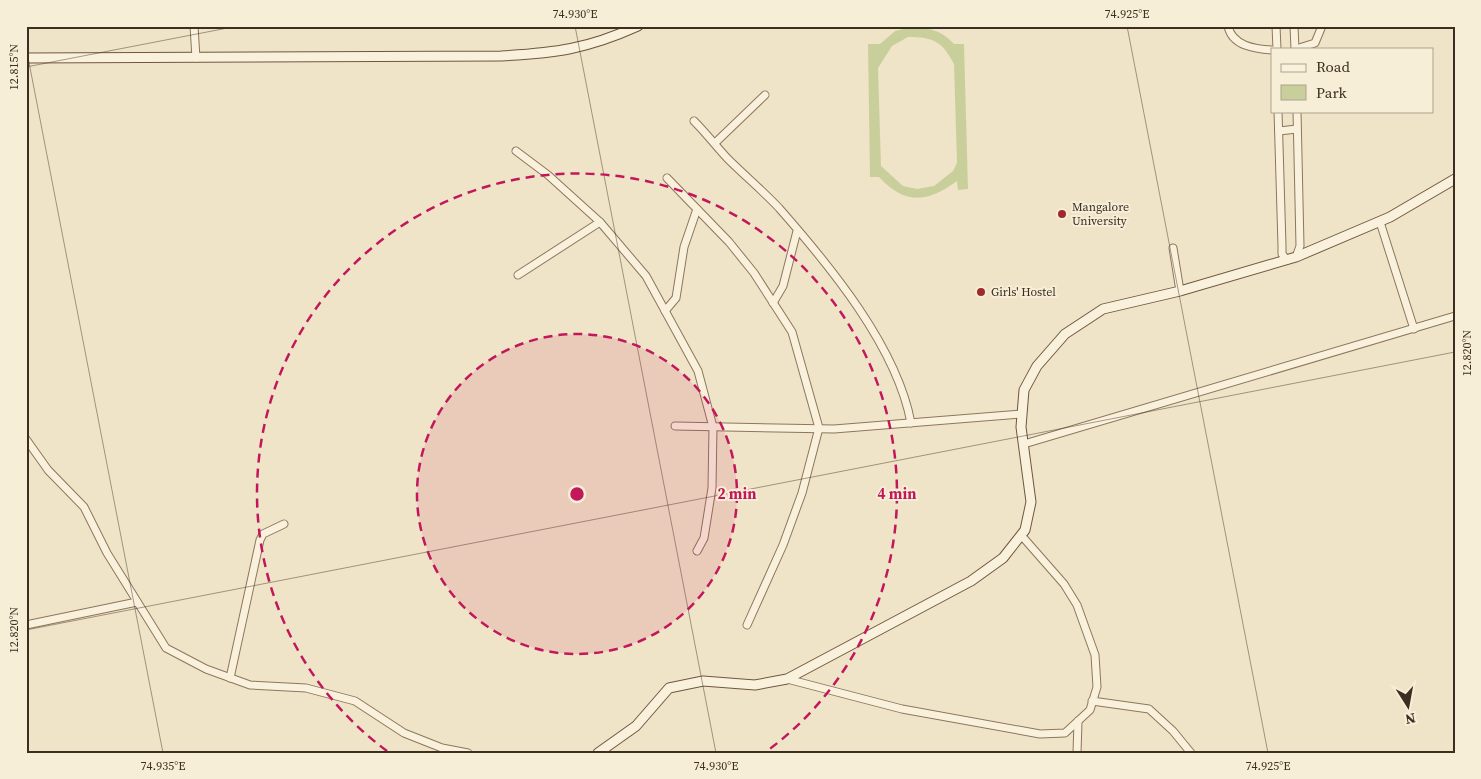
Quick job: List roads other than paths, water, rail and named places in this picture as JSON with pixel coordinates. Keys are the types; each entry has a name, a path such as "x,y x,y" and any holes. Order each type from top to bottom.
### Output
{"main road":[{"path":"26,58 546,54 603,42 638,26"},
{"path":"598,753 636,726 669,688 703,681 755,686 787,679 971,581 1003,558 1025,530 1031,502 1022,414 1024,390 1037,366 1065,334 1103,309 1180,291 1292,258 1380,222 1455,179"}],"street":[{"path":"194,26 196,58"},
{"path":"1228,26 1230,33 1244,45 1271,50"},
{"path":"1276,26 1277,48"},
{"path":"1294,26 1296,48"},
{"path":"1299,48 1315,43 1322,26"},
{"path":"716,143 765,95"},
{"path":"1278,112 1282,254 1292,258 1300,246 1297,112"},
{"path":"694,121 778,208 832,274 879,339 907,399 911,423"},
{"path":"1279,130 1297,129"},
{"path":"516,151 548,174 600,222 646,276 698,371 713,427 712,488 704,538 697,551"},
{"path":"667,178 735,250 754,273 792,332 820,428 802,494 783,545 747,625"},
{"path":"665,311 676,298 684,247 697,209"},
{"path":"518,275 600,222"},
{"path":"1380,222 1414,329"},
{"path":"773,303 783,286 797,231"},
{"path":"1173,248 1180,291"},
{"path":"1024,444 1455,316"},
{"path":"676,426 820,428 1022,414"},
{"path":"26,438 48,470 84,507 107,553 166,648 206,669 250,685 306,688 355,701 404,733 442,748 468,753"},
{"path":"230,678 260,540 263,534 284,524"},
{"path":"787,679 902,708 1040,734 1065,733 1090,710 1097,687 1095,655 1077,605 1064,584 1021,535"},
{"path":"26,625 137,602"},
{"path":"1092,701 1149,709 1173,731 1191,753"},
{"path":"1077,753 1078,720"}],"place":[{"name":"Mangalore University","path":"1062,214"},
{"name":"Girls' Hostel","path":"981,292"}]}
